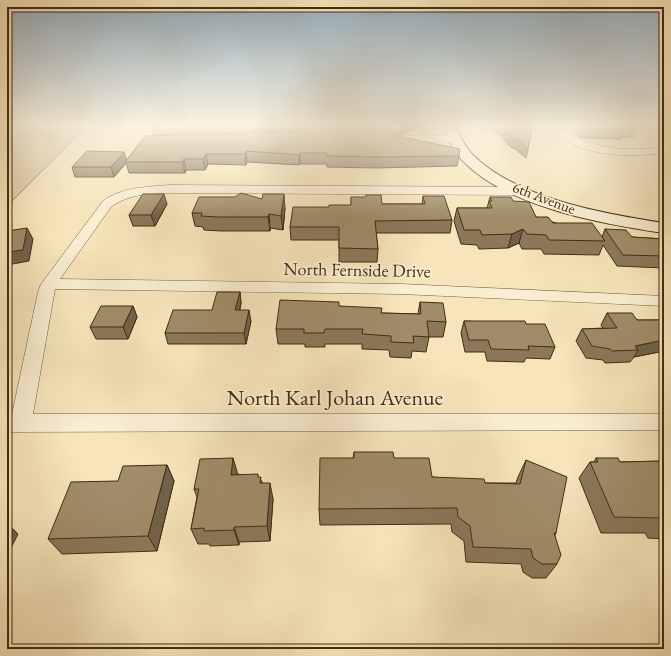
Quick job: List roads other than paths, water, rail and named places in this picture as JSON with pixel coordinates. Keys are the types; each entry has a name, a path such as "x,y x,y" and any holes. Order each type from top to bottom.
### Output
{"street":[{"name":"6th Avenue","path":"467,156 480,168 520,191 579,212 620,221 664,228"},
{"path":"14,423 49,284 102,210 115,198 125,194 152,190 520,191"},
{"name":"North Fernside Drive","path":"49,284 409,290 664,301"},
{"name":"North Karl Johan Avenue","path":"14,423 664,422"}]}
